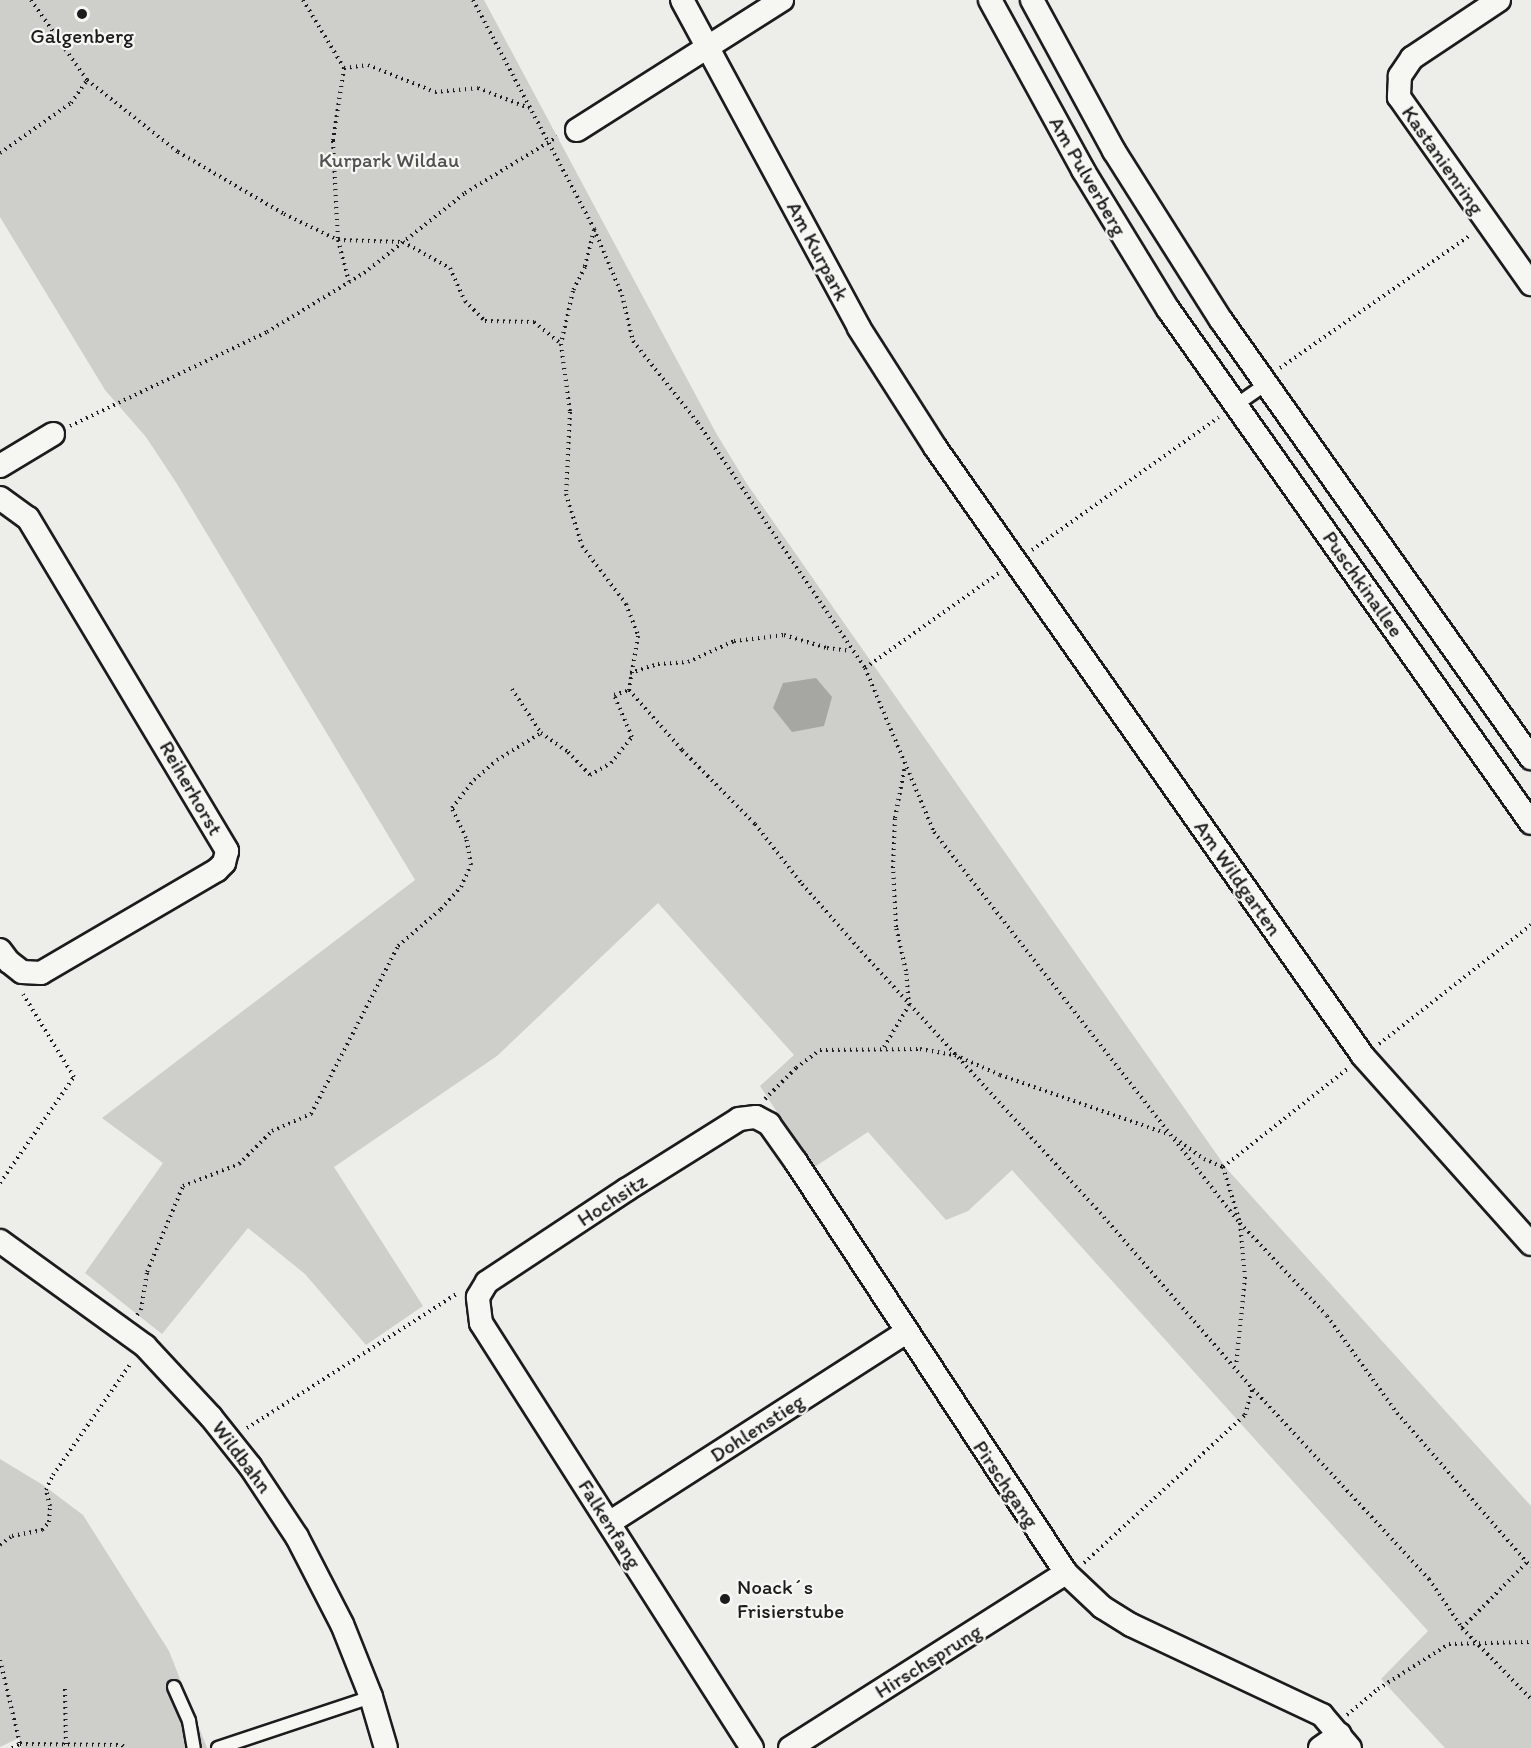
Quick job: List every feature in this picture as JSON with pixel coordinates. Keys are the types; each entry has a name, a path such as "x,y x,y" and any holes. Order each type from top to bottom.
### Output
{"street":[{"name":"Am Kurpark","path":"682,0 860,328 903,400 967,494"},
{"path":"577,130 782,0"},
{"name":"Am Pulverberg","path":"990,0 1083,170 1194,346"},
{"name":"Am Pulverberg","path":"1032,0 1114,151 1224,325"},
{"name":"Kastanienring","path":"1499,0 1412,58 1400,76 1400,97 1531,284"},
{"name":"Puschkinallee","path":"1224,325 1531,758"},
{"name":"Puschkinallee","path":"1194,346 1531,823"},
{"path":"0,466 53,434"},
{"name":"Am Wildgarten","path":"967,494 1363,1056 1531,1244"},
{"name":"Reiherhorst","path":"0,498 28,518 227,851 224,863 217,870 41,973 22,972 9,962 0,950"},
{"name":"Hochsitz","path":"478,1297 487,1282 739,1119 758,1110"},
{"name":"Pirschgang","path":"758,1110 795,1162 1065,1574 1102,1607 1131,1625 1301,1703 1322,1715 1341,1736"},
{"name":"Wildbahn","path":"0,1241 145,1346 212,1417 279,1506 330,1599 371,1697 386,1748"},
{"name":"Falkenfang","path":"478,1297 481,1323 752,1748"},
{"name":"Dohlenstieg","path":"609,1523 905,1333"},
{"name":"Hirschsprung","path":"790,1748 1065,1574"},
{"path":"1320,1748 1341,1736"}],"lane":[{"path":"1236,405 1264,383"},
{"path":"174,1686 189,1721 194,1748"},
{"path":"218,1748 371,1697"}],"path":[{"path":"31,0 87,80 178,153 284,214 338,240 403,242 450,268 465,301 485,321 534,322 561,344"},
{"path":"303,0 345,68 333,141 338,240 349,282"},
{"path":"473,0 594,229 622,295 633,341 698,423 865,668 934,832 1240,1222 1328,1316 1397,1413 1531,1567"},
{"path":"345,68 368,65 435,92 478,88 529,108"},
{"path":"0,153 71,103 87,80"},
{"path":"53,434 267,332 349,282 465,193 549,142 577,130"},
{"path":"1264,383 1487,224"},
{"path":"594,229 585,267 573,291 561,344 570,412 566,494 582,546 626,604 638,636 630,673 629,690 682,750 755,824 802,885 1096,1208 1252,1389 1429,1579 1462,1628 1531,1699"},
{"path":"865,668 1236,405"},
{"path":"630,673 658,664 688,662 734,640 744,639 784,636 827,648 852,651"},
{"path":"512,689 541,733 568,752 590,775 611,763 632,737 614,695 629,690"},
{"path":"125,1330 141,1310 147,1272 183,1186 239,1164 272,1131 311,1114 398,946 441,909 461,887 471,865 465,838 452,808 474,780 496,760 541,733"},
{"path":"884,1047 909,1005 906,971 896,927 892,868 895,818 905,764"},
{"path":"1223,1167 1531,925"},
{"path":"0,1183 74,1077 26,998"},
{"path":"758,1110 796,1068 820,1050 920,1048 955,1055 1000,1075 1169,1134 1204,1159 1223,1167 1240,1222 1245,1277 1236,1368"},
{"path":"242,1432 456,1293 478,1297"},
{"path":"0,1545 12,1536 42,1530 49,1522 50,1506 46,1490 53,1475 132,1360 145,1346"},
{"path":"1065,1574 1081,1566 1245,1415 1252,1389"},
{"path":"1462,1628 1527,1562"},
{"path":"1341,1736 1377,1689 1449,1644 1531,1642"},
{"path":"0,1660 20,1744"},
{"path":"65,1689 67,1747"},
{"path":"12,1748 20,1744 67,1747 122,1745 125,1748"}],"green space":[{"name":"Kurpark Wildau","path":"0,0 484,0 716,433 747,484 1227,1169 1531,1506 1531,1748 1445,1748 1381,1679 1428,1631 1012,1170 968,1211 946,1220 868,1132 813,1168 760,1086 794,1055 658,903 497,1056 334,1167 423,1306 366,1345 305,1274 248,1228 162,1334 85,1273 163,1163 102,1118 415,880 177,484 146,437 105,390 0,217"},
{"path":"0,1459 43,1485 83,1515 169,1651 207,1748 21,1748 19,1738 0,1747"}],"shaded area":[{"path":"816,678 832,697 824,726 792,732 773,708 783,683"}],"place":[{"name":"Galgenberg","path":"82,14"},
{"name":"Noack´s Frisierstube","path":"725,1599"}]}
